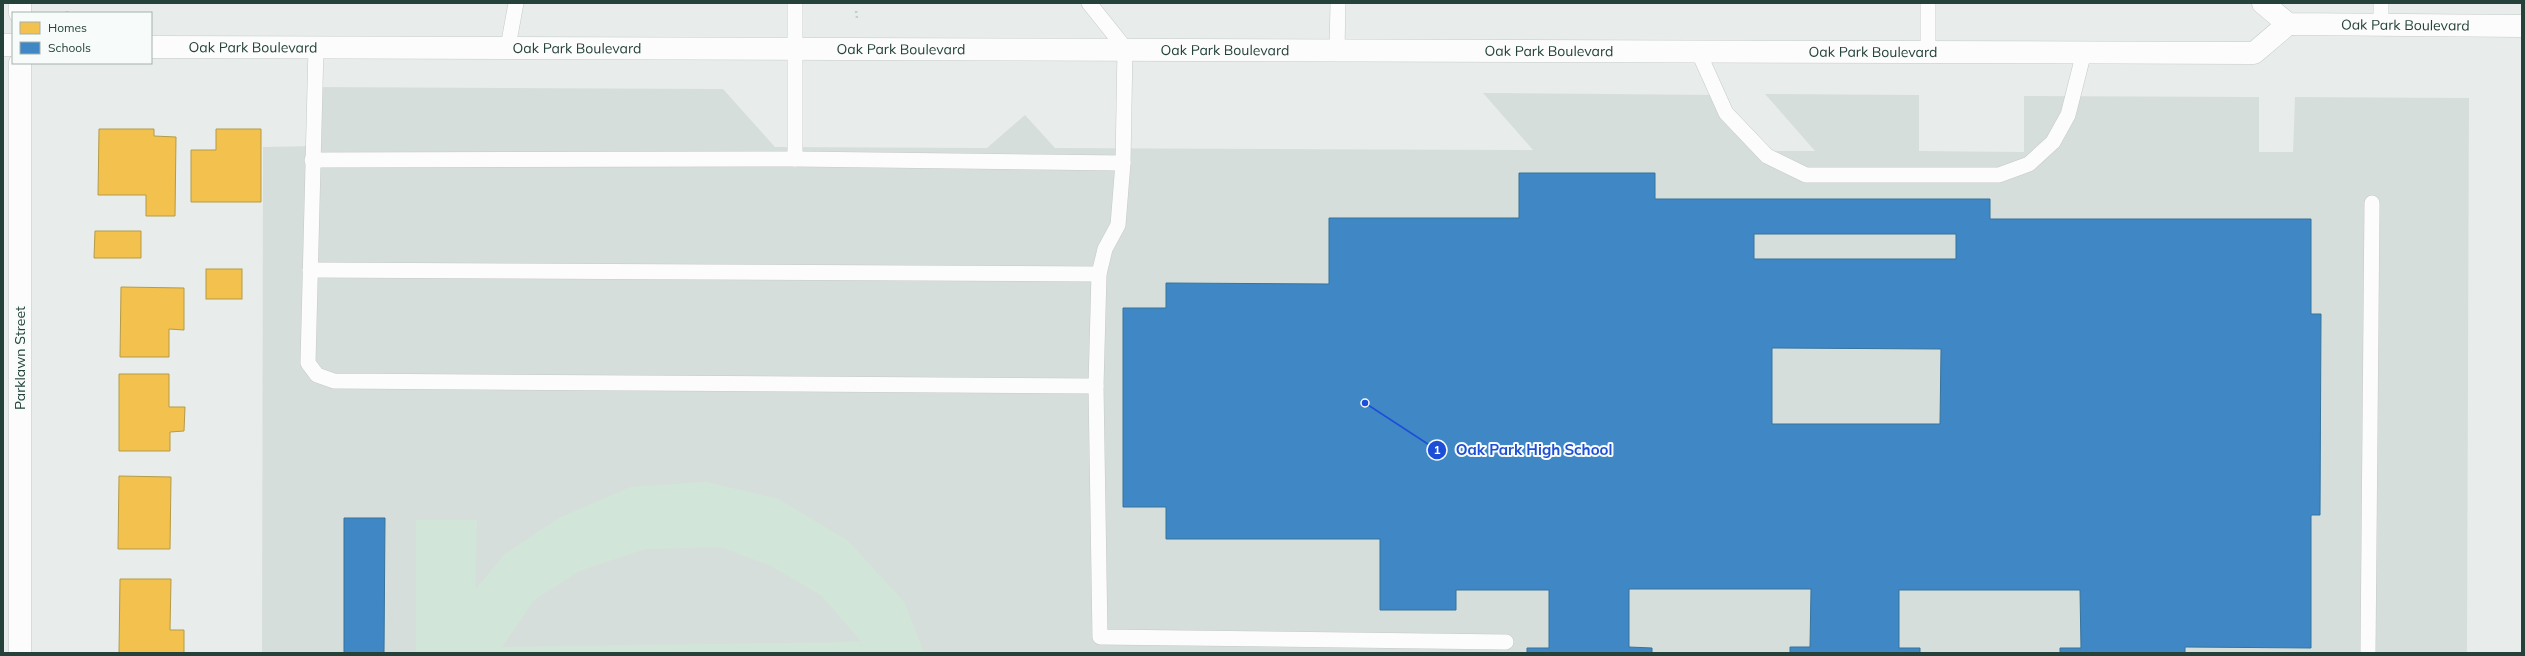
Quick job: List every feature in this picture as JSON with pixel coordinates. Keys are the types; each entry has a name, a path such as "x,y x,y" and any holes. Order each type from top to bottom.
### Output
{"street":[{"path":"2262,3 2288,24"},
{"name":"Oak Park Boulevard","path":"152,47 1125,48 2254,52 2288,24 2522,26"},
{"name":"Parklawn Street","path":"20,64 20,653"}],"lane":[{"path":"508,47 516,3"},
{"path":"795,3 795,159"},
{"path":"1089,3 1125,48 1123,163 1118,225 1105,249 1099,274 1096,386 1100,637 1506,642"},
{"path":"1337,49 1338,3"},
{"path":"1928,3 1928,52"},
{"path":"2381,3 2382,25"},
{"path":"316,47 308,363 317,375 334,381 1096,386"},
{"path":"1698,51 1726,113 1768,156 1806,175 1999,175 2029,164 2053,142 2068,115 2084,52"},
{"path":"312,160 795,159 1123,163"},
{"path":"2368,653 2372,203"},
{"path":"310,270 1099,274"}],"shaded area":[{"path":"314,87 723,89 775,147 987,148 1025,115 1055,148 1533,150 1483,93 1718,95 1769,151 1815,151 1765,94 1919,95 1919,151 2024,152 2024,96 2259,97 2259,152 2293,152 2295,97 2469,98 2467,653 262,653 263,147 314,146"}],"green space":[{"path":"706,482 778,499 848,541 904,602 924,653 416,653 416,520 477,520 475,590 505,554 559,518 631,487","holes":["721,547 771,566 821,595 862,642 502,647 534,600 579,571 645,549"]}],"building: Homes":[{"path":"99,129 154,129 154,136 176,137 175,216 146,216 146,195 98,195"},
{"path":"216,129 261,129 261,202 191,202 191,150 216,150"},
{"path":"95,231 141,231 141,258 94,258"},
{"path":"206,269 242,269 242,299 206,299"},
{"path":"121,287 184,288 184,330 169,329 169,357 120,357"},
{"path":"119,374 169,374 169,407 185,407 184,431 170,432 170,451 119,451"},
{"path":"119,476 171,477 170,549 118,549"},
{"path":"120,579 171,579 170,630 184,630 184,653 119,653"}],"building: Schools":[{"path":"1519,173 1655,173 1655,199 1990,199 1990,219 2311,219 2311,314 2321,314 2320,515 2311,515 2311,648 2185,647 2185,653 2060,653 2060,648 2081,648 2080,590 1899,590 1899,648 1920,648 1920,653 1790,653 1790,647 1810,647 1811,589 1629,589 1629,647 1652,648 1652,653 1527,653 1527,648 1549,648 1549,590 1456,590 1456,610 1380,610 1380,539 1166,539 1166,507 1123,507 1123,308 1166,308 1166,283 1329,284 1329,218 1519,218","holes":["1754,234 1956,234 1956,259 1754,259","1772,348 1941,349 1940,424 1772,424"]},
{"path":"344,518 385,518 384,653 344,653"}],"place":[{"name":"Oak Park High School","path":"1365,403"}]}
